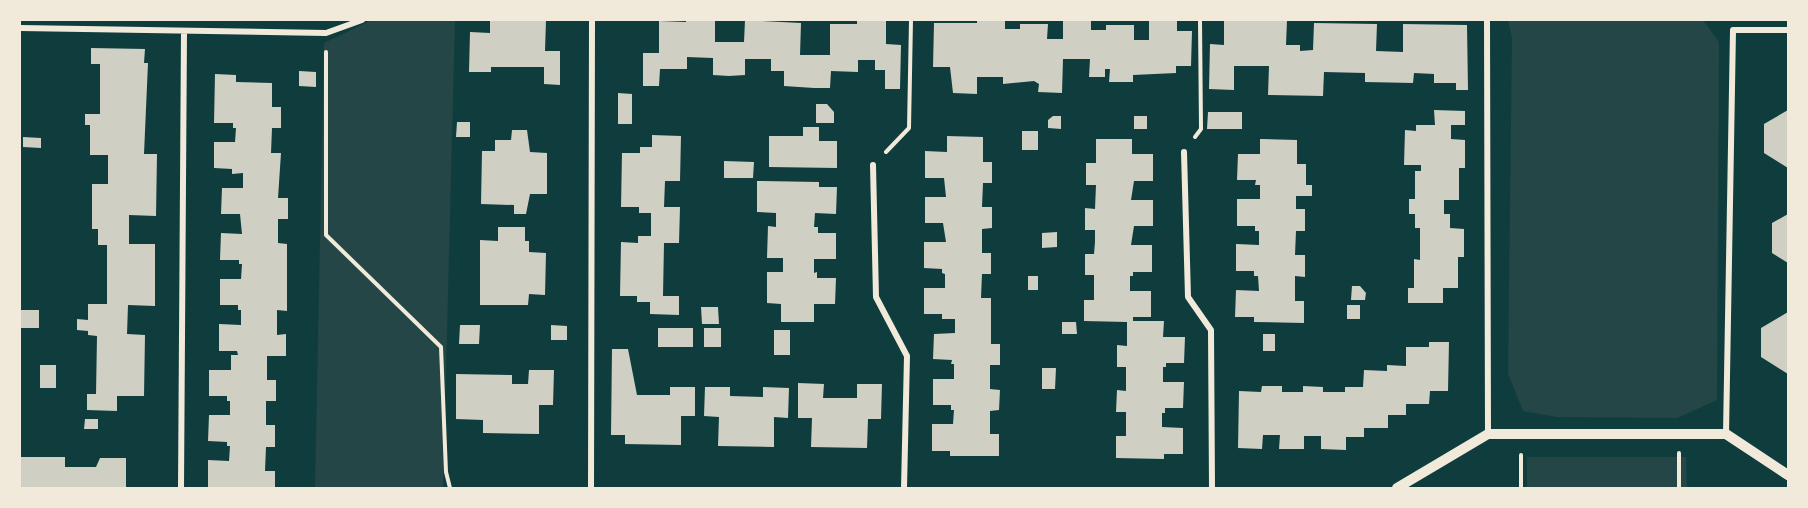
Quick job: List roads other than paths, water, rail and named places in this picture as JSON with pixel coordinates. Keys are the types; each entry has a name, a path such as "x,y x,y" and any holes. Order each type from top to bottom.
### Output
{"street":[{"path":"20,28 326,33 362,20"},
{"path":"591,489 592,20"},
{"path":"1487,20 1488,434"},
{"path":"1726,434 1733,30 1788,30"},
{"path":"181,489 184,32"},
{"path":"1184,152 1188,297 1211,330 1212,489"},
{"path":"873,165 876,297 907,356 904,489"},
{"path":"1397,489 1488,434 1726,434 1788,475"}]}
